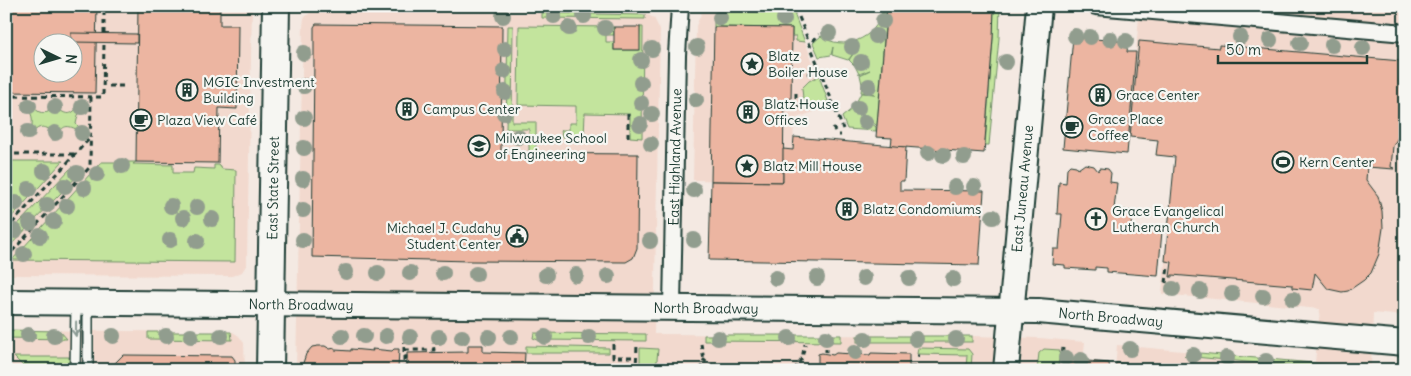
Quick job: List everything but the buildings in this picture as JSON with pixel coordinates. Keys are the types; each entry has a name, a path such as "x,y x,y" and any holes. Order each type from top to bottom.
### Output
{"main road":[{"name":"East State Street","path":"270,370 276,6"}],"street":[{"name":"East Highland Avenue","path":"672,307 677,55 680,6"},
{"name":"East Juneau Avenue","path":"1006,370 1038,6"},
{"path":"1096,6 1405,33"},
{"name":"North Broadway","path":"6,302 1012,310 1405,343"}],"lane":[{"path":"75,370 82,302"},
{"path":"82,302 88,370"}],"path":[{"path":"104,6 104,34"},
{"path":"799,17 843,129"},
{"path":"812,41 819,34"},
{"path":"6,96 103,97 104,42"},
{"path":"808,74 813,74"},
{"path":"109,86 124,86"},
{"path":"796,92 796,98"},
{"path":"6,258 90,167 91,97"},
{"path":"821,106 832,101"},
{"path":"628,114 628,137"},
{"path":"6,230 90,138"},
{"path":"6,154 76,154"},
{"path":"1166,283 1168,266"},
{"path":"404,342 404,370"},
{"path":"404,358 406,358 406,350 434,350 434,343"},
{"path":"612,344 613,357 636,357"},
{"path":"636,370 637,344"},
{"path":"700,370 704,360 701,344"},
{"path":"794,370 802,358 805,344"},
{"path":"1062,348 1061,363 1069,364"},
{"path":"704,360 715,370"},
{"path":"1084,370 1085,361"},
{"path":"1227,370 1228,363"}],"shaded area":[{"path":"6,6 252,6 247,264 242,272 232,276 6,275"},
{"name":"Blatz House Offices","path":"702,6 795,6 795,16 830,106 794,119 793,150 784,149 783,182 693,180 696,26"},
{"name":"Kern Center","path":"1140,6 1405,6 1405,316 1373,313 1371,368 1374,370 1115,370 1117,345 1315,363 1320,309 1162,294 1175,157 1156,155 1158,140 1128,137"},
{"name":"Milwaukee School of Engineering","path":"311,12 623,14 648,15 654,18 660,30 654,334 1039,338 1085,342 1082,370 296,370 303,26 304,18"},
{"path":"6,330 233,332 244,343 245,370 6,370"}],"green space":[{"path":"994,6 1000,6 999,38 989,145 985,145 993,38"},
{"path":"720,11 795,13 805,42 796,41 796,36 792,36 792,28 714,27 714,17"},
{"path":"882,12 886,13 877,126 854,107 861,93 875,94 861,92 860,75 870,70 859,74 849,60 853,54 848,60 832,55 833,47 831,55 819,57 813,43 821,36 839,43 858,40 866,36 873,29 879,21"},
{"path":"542,13 645,15 645,19 542,18"},
{"path":"508,26 513,26 512,122 536,122 536,153 529,153 529,129 506,129"},
{"path":"519,26 614,27 614,35 606,35 606,42 614,42 614,50 639,50 640,27 643,27 642,138 630,137 630,114 585,113 584,137 562,137 561,130 569,130 569,123 576,123 576,106 518,105"},
{"path":"819,76 828,101 812,106 803,99 802,88 809,81"},
{"path":"29,102 41,113 44,113 48,112 55,102 61,111 68,114 73,112 82,103 86,107 78,115 76,124 85,133 81,137 76,129 66,127 61,129 54,137 49,129 43,127 38,128 28,136 24,132 32,125 32,116 24,106"},
{"path":"853,108 876,127 876,131 847,129 842,117"},
{"path":"6,161 63,161 6,223"},
{"path":"101,162 173,165 173,173 193,173 194,168 214,169 214,165 219,165 222,169 236,170 235,262 12,260"},
{"path":"70,169 84,169 6,250 6,237"},
{"path":"6,330 60,331 67,339 6,338"},
{"path":"148,332 231,332 232,340 148,339"},
{"path":"534,333 646,334 646,341 538,340 533,338"},
{"path":"704,335 841,335 841,342 704,341"},
{"path":"857,336 972,336 972,342 857,342"},
{"path":"526,346 609,348 609,353 526,353"},
{"path":"640,348 658,349 656,370 640,370"},
{"path":"918,348 968,349 972,354 971,370 966,370 967,355 917,354"},
{"path":"1044,349 1060,350 1058,366 1054,365 1053,370 1037,370 1039,353"},
{"path":"1188,352 1370,368 1371,370 1332,370 1184,356"},
{"path":"14,357 69,357 69,370 27,370"}],"place":[{"name":"Blatz Boiler House","path":"752,64"},
{"name":"MGIC Investment Building","path":"187,90"},
{"name":"Grace Center","path":"1100,95"},
{"name":"Campus Center","path":"407,109"},
{"name":"Blatz House Offices","path":"748,112"},
{"name":"Plaza View Café","path":"141,120"},
{"name":"Grace Place Coffee","path":"1072,127"},
{"name":"Milwaukee School of Engineering","path":"479,146"},
{"name":"Kern Center","path":"1283,162"},
{"name":"Blatz Mill House","path":"747,166"},
{"name":"Blatz Condomiums","path":"847,209"},
{"name":"Grace Evangelical Lutheran Church","path":"1096,219"},
{"name":"Michael J. Cudahy Student Center","path":"517,236"}]}
